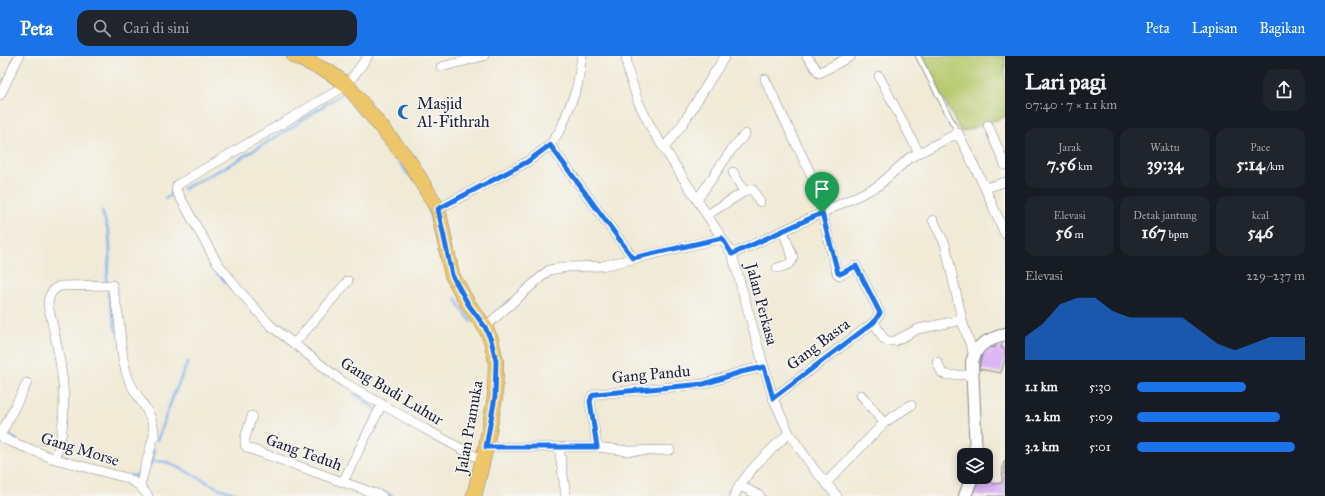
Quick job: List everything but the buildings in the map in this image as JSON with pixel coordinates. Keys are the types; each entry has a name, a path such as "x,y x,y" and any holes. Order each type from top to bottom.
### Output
{"main road":[{"name":"Jalan Pramuka","path":"294,56 329,72 347,85 409,161 438,209 452,275 468,304 485,327 491,340 496,361 495,397 474,496"}],"street":[{"path":"0,95 19,56"},
{"path":"347,85 368,56"},
{"path":"441,67 484,56"},
{"path":"438,209 527,162 550,145 561,129 577,87 582,56"},
{"name":"Jalan Perkasa","path":"626,56 628,71 638,101 651,128 732,254 773,398 789,433 814,468 837,496"},
{"path":"664,148 682,125 725,56"},
{"path":"807,56 819,73 851,56"},
{"path":"879,76 919,153"},
{"path":"765,79 825,211"},
{"name":"Gang Budi Luhur","path":"347,85 179,184 176,186 176,190 216,262 270,325 343,382 425,429 484,453"},
{"path":"988,125 1005,165"},
{"path":"732,254 878,186 909,158 958,133 985,188 1005,234"},
{"path":"697,200 732,149 745,134"},
{"path":"550,145 633,258"},
{"path":"733,172 744,192"},
{"path":"985,188 1005,182"},
{"path":"707,215 747,190 753,190 760,202"},
{"name":"Gang Basra","path":"773,398 874,322 880,313 856,266 843,274 838,273 825,211"},
{"path":"933,220 945,244 962,320 974,355"},
{"path":"777,268 790,264 793,257 783,231"},
{"path":"485,327 549,270 568,267 602,266 722,238"},
{"path":"294,344 348,281"},
{"path":"55,459 61,442 64,415 58,344 48,305 48,299 56,287 112,286 118,316 123,356 129,380 150,417 154,429 154,435 140,486"},
{"path":"874,322 888,342 895,341 918,329 962,320"},
{"path":"976,448 972,362 980,345 1005,334"},
{"path":"937,362 942,373 946,375 972,375"},
{"name":"Gang Pandu","path":"597,447 590,401 592,396 596,394 704,384 741,372 764,367"},
{"path":"0,436 27,382"},
{"path":"861,395 884,423"},
{"path":"343,482 382,404"},
{"path":"826,483 884,423 911,405"},
{"name":"Gang Teduh","path":"252,416 245,438 245,445 248,448 382,496"},
{"path":"734,496 739,485 749,473 789,433"},
{"name":"Gang Morse","path":"0,436 9,442 55,459 127,478 140,486 148,496"},
{"path":"558,447 566,496"},
{"path":"484,453 558,447 597,447 628,451 670,450"},
{"path":"965,496 969,484"},
{"path":"739,485 760,496"}],"lane":[{"path":"918,56 958,133"}],"green space":[{"path":"921,56 1005,56 1005,117 961,132"}],"waterway":[{"path":"183,189 233,163 292,127 344,92"},
{"path":"384,142 409,175"},
{"path":"172,184 177,181"},
{"path":"165,199 175,193"},
{"path":"427,204 438,242"},
{"path":"102,211 109,233 110,252 106,283"},
{"path":"215,270 233,290"},
{"path":"108,293 116,331"},
{"path":"456,298 462,310 472,322"},
{"path":"157,440 188,362"},
{"path":"354,393 377,410"},
{"path":"8,435 17,440"},
{"path":"150,464 154,450"},
{"path":"152,461 167,462 218,488 243,496"},
{"path":"129,475 138,475 140,471"},
{"path":"384,493 392,496"}],"place":[{"name":"Masjid Al-Fithrah","path":"405,112"}],"route":[{"path":"550,145 633,258 722,238 732,254 822,213 838,273 843,274 856,266 880,313 874,322 773,398 764,367 741,372 704,384 596,394 592,396 590,401 597,447 486,447 495,397 496,361 494,349 485,327 468,304 452,275 438,209 527,162 550,145"}]}
